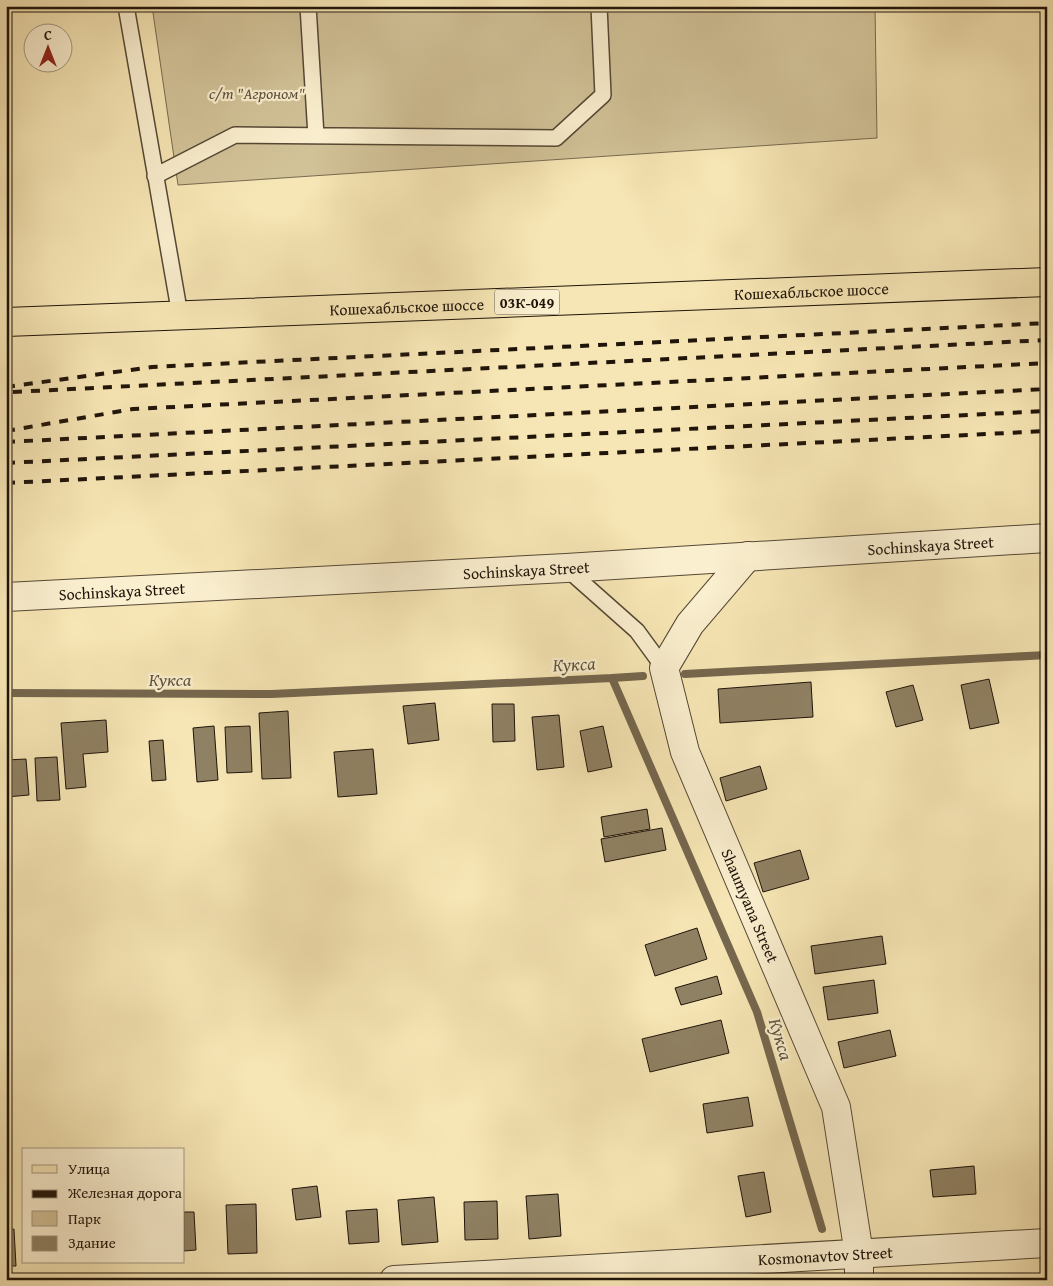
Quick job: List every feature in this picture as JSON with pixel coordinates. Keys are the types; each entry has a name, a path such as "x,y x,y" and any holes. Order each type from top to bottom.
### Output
{"main road":[{"name":"Кошехабльское шоссе","path":"6,322 1047,282"}],"street":[{"name":"Sochinskaya Street","path":"6,597 566,568 1047,538"},
{"path":"664,668 690,624 748,556"},
{"name":"Shaumyana Street","path":"664,668 685,752 836,1107 859,1267"},
{"name":"Kosmonavtov Street","path":"394,1280 859,1267 1047,1243"}],"lane":[{"path":"126,6 180,316"},
{"path":"308,6 316,136"},
{"path":"156,176 235,135 556,138 604,95 599,6"},
{"path":"566,568 637,631 664,668"}],"green space":[{"name":"с/т \"Агроном\"","path":"152,6 875,6 877,138 178,185"}],"building":[{"path":"989,679 999,723 970,729 961,685"},
{"path":"811,682 813,717 720,723 718,689"},
{"path":"913,685 923,720 896,727 886,692"},
{"path":"435,703 439,740 408,744 403,706"},
{"path":"492,704 514,704 515,741 493,742"},
{"path":"288,711 291,778 262,779 259,713"},
{"path":"559,715 564,767 537,770 532,717"},
{"path":"106,720 108,752 83,754 86,787 66,789 61,723"},
{"path":"214,726 218,780 197,782 193,728"},
{"path":"250,726 252,772 227,773 225,727"},
{"path":"603,726 612,767 588,772 580,731"},
{"path":"163,740 166,780 152,781 149,741"},
{"path":"373,749 377,794 338,797 334,752"},
{"path":"57,757 60,800 37,801 35,758"},
{"path":"26,759 29,795 6,797 6,760"},
{"path":"760,766 767,789 726,801 720,778"},
{"path":"647,809 650,829 604,837 601,817"},
{"path":"662,828 666,850 605,862 601,839"},
{"path":"800,850 809,879 763,892 754,863"},
{"path":"697,928 707,959 655,976 645,945"},
{"path":"882,936 886,964 815,974 811,946"},
{"path":"717,976 722,994 681,1005 675,988"},
{"path":"874,980 878,1013 828,1020 823,987"},
{"path":"721,1020 729,1053 650,1072 642,1039"},
{"path":"890,1030 896,1056 844,1068 838,1042"},
{"path":"748,1097 753,1126 707,1133 703,1104"},
{"path":"974,1166 976,1194 933,1197 930,1170"},
{"path":"764,1172 771,1212 746,1217 738,1176"},
{"path":"317,1186 321,1217 296,1220 292,1189"},
{"path":"558,1194 561,1236 529,1239 526,1196"},
{"path":"434,1197 438,1242 402,1245 398,1200"},
{"path":"497,1201 498,1239 465,1240 464,1202"},
{"path":"256,1204 257,1253 228,1254 226,1205"},
{"path":"377,1209 379,1242 349,1244 346,1211"},
{"path":"185,1212 194,1212 196,1250 185,1251"},
{"path":"14,1229 16,1266 6,1266 6,1230"}],"waterway":[{"path":"685,674 1047,655"},
{"path":"612,678 643,676"},
{"name":"Кукса","path":"6,693 272,694 612,678 757,1012 822,1229"}],"railway":[{"path":"6,387 152,367 1047,323"},
{"path":"13,392 1047,340"},
{"path":"6,431 133,409 1047,363"},
{"path":"6,442 1047,389"},
{"path":"6,463 1047,411"},
{"path":"6,483 1047,431"}]}
